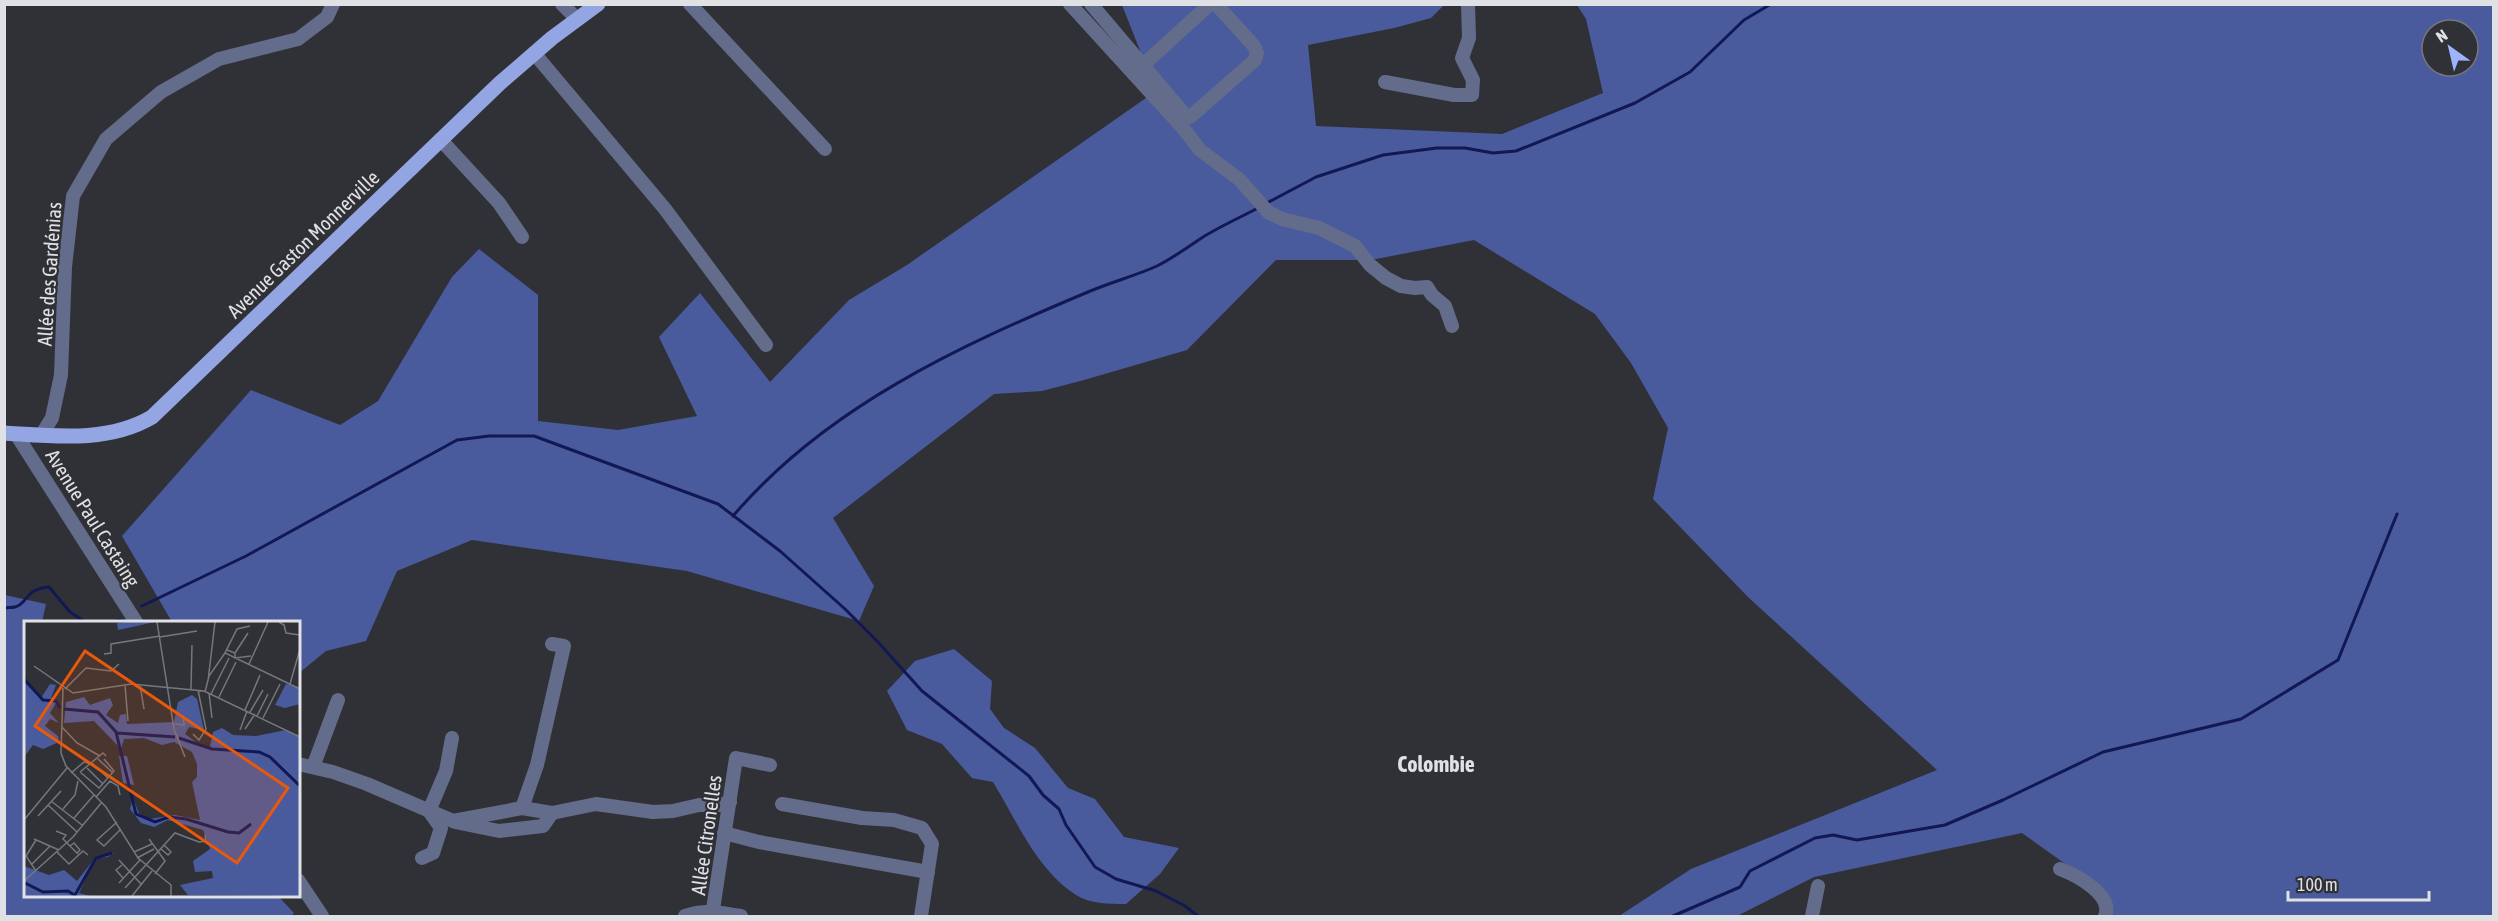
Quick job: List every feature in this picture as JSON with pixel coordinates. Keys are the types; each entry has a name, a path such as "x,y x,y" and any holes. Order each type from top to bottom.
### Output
{"main road":[{"name":"Avenue Gaston Monnerville","path":"10,434 106,434 128,429 152,417 534,53 598,4"}],"street":[{"name":"Allée des Gardénias","path":"42,434 52,418 61,375 65,267 74,196 106,139 161,92 219,59 298,39 327,16 333,4"},
{"path":"562,4 577,19"},
{"path":"690,4 825,149"},
{"path":"1070,4 1183,128 1200,150 1240,180 1268,212 1282,219 1319,228 1354,246 1370,265 1393,282 1414,288 1427,286 1432,295 1445,306 1452,326"},
{"path":"1091,4 1142,66 1186,116 1190,117 1256,60 1257,53 1254,46 1216,4"},
{"path":"1142,66 1210,4"},
{"path":"1385,82 1455,95 1472,95 1473,80 1462,58 1469,38 1468,4"},
{"path":"534,53 665,209 766,345"},
{"path":"441,140 499,203 522,237"},
{"name":"Avenue Paul Castaing","path":"10,434 135,621"},
{"path":"522,808 537,765 564,646 552,644"},
{"path":"314,767 338,700"},
{"path":"429,811 446,771 452,738"},
{"name":"Allée Citronelles","path":"713,914 736,758 770,765"},
{"path":"300,764 368,784 453,821 499,831 543,826 552,813"},
{"path":"361,797 368,784"},
{"path":"453,821 522,808 552,813 590,804 652,812 730,802"},
{"path":"782,804 862,818 894,820 922,828 932,843 921,916"},
{"path":"422,858 433,853 441,828 429,811"},
{"path":"724,833 759,842 928,872"},
{"path":"2060,869 2077,876 2090,885 2105,903 2107,911 2105,916"},
{"path":"300,883 322,916"},
{"path":"1812,916 1818,886"},
{"path":"685,916 698,912 735,915"}],"shaded area":[{"path":"1122,5 1444,5 1431,18 1394,28 1308,45 1316,126 1502,134 1603,93 1586,19 1577,5 2493,5 2493,916 2113,916 2078,873 2022,833 1814,877 1737,916 1619,916 1691,869 1937,770 1749,598 1653,499 1668,428 1631,363 1595,314 1474,240 1371,260 1276,260 1187,350 1042,391 994,394 833,518 874,586 859,621 687,571 472,540 397,571 366,641 326,651 300,672 300,621 171,621 122,536 251,390 340,425 378,401 452,277 479,249 538,295 538,421 618,430 697,416 659,337 700,293 770,382 849,300 907,265 1156,91"},
{"path":"5,595 46,604 42,621 24,621 24,897 279,897 294,913 291,916 5,916"},
{"path":"954,649 992,681 990,709 1004,728 1035,748 1068,788 1095,799 1124,837 1179,848 1160,874 1126,904 1107,904 1087,900 1062,884 1038,858 993,782 972,778 942,744 907,730 887,691 915,661"}],"waterway":[{"path":"1265,204 1316,177 1383,155 1437,148 1465,148 1493,153 1516,151 1635,103 1690,72 1744,20 1771,4"},
{"path":"733,516 770,477 810,443 852,411 897,383 991,334 1097,288 1157,266 1210,233 1260,207"},
{"path":"142,606 246,556 457,440 489,436 534,436 718,504 780,551 845,609 922,691 1029,776 1043,795 1059,809 1066,825 1095,867 1116,879 1156,891 1185,906 1198,916"},
{"path":"1673,916 1740,887 1750,871 1815,838 1833,835 1857,840 1945,825 2103,752 2241,719 2338,660 2397,514"},
{"path":"4,608 19,605 31,593 49,587 70,612 84,621"},
{"path":"116,621 120,620"}],"district":[{"name":"Colombie","path":"1436,764"}]}
